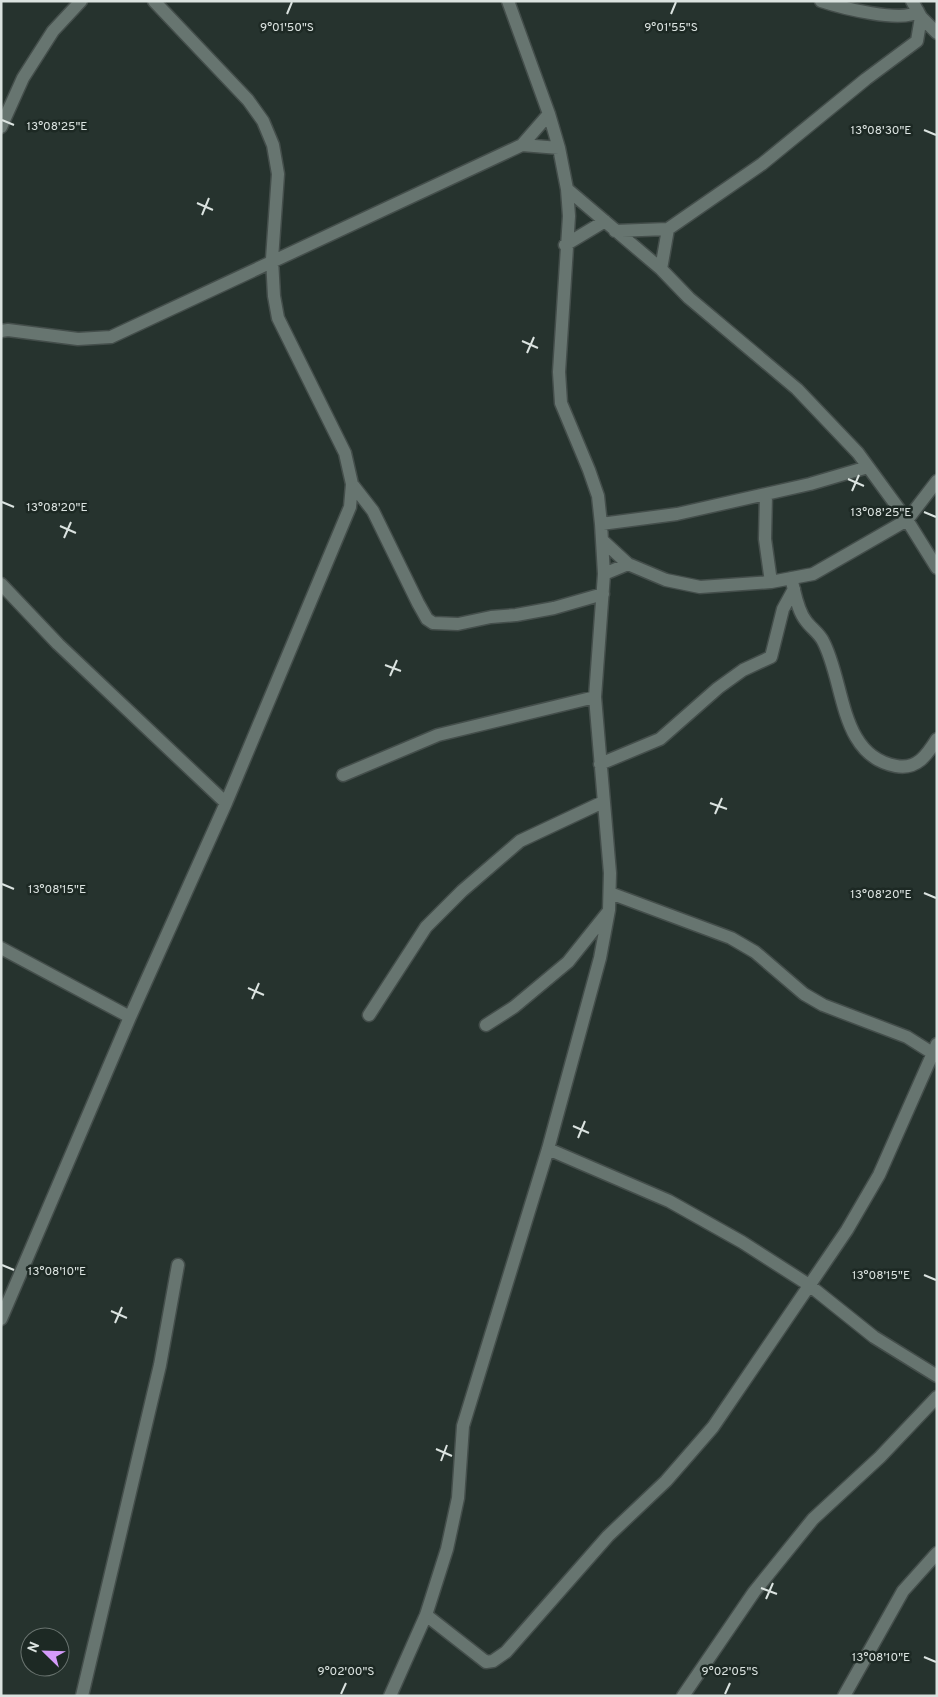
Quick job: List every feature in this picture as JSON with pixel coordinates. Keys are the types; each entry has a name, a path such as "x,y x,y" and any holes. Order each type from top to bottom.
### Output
{"street":[{"path":"1,127 23,78 53,31 81,1"},
{"path":"1,1319 130,1018 226,802 350,506 352,484 345,453 278,318 274,296 272,259 278,174 274,145 263,121 248,100 154,1"},
{"path":"390,1696 426,1615 448,1549 456,1507 463,1426 548,1149 600,958 609,910 610,873 594,697 604,574 601,524 598,496 562,403 559,372 568,216 566,190 559,148 549,114 508,1"},
{"path":"821,1 851,10 909,17 922,14"},
{"path":"615,231 668,229 762,164 866,79 917,41 937,34 922,14"},
{"path":"917,41 922,14"},
{"path":"1,331 17,331 78,339 111,337 272,259 522,145 549,114"},
{"path":"522,145 559,148"},
{"path":"566,190 605,221 661,270 689,298 797,389 858,453 907,520 937,568"},
{"path":"565,245 605,221"},
{"path":"661,270 668,229"},
{"path":"601,524 677,514 766,494 868,467"},
{"path":"602,540 628,564 666,580 700,587 771,582 793,584 907,520 937,481"},
{"path":"352,484 373,511 418,603 427,618 433,623 458,624 491,617 516,615 554,608 603,594"},
{"path":"766,494 765,538 771,582"},
{"path":"604,574 628,564"},
{"path":"1,584 58,644 226,802"},
{"path":"793,584 801,615 824,642 855,736 866,752 888,765 905,768 920,762 937,739"},
{"path":"600,764 660,739 718,688 743,670 771,657 783,609 793,584"},
{"path":"342,774 438,735 594,697"},
{"path":"370,1015 426,927 462,891 520,841 603,802"},
{"path":"426,1615 486,1662 493,1661 506,1652 608,1536 695,1450 714,1427 847,1230 879,1175 935,1051 907,1037 823,1005 810,998 755,952 731,938 610,893"},
{"path":"486,1025 514,1007 568,962 609,910"},
{"path":"1,948 130,1018"},
{"path":"548,1149 669,1201 742,1242 809,1285 874,1337 937,1376"},
{"path":"82,1696 160,1365 178,1265"},
{"path":"683,1696 754,1592 813,1519 880,1457 937,1397"},
{"path":"844,1696 903,1591 936,1554"}]}
